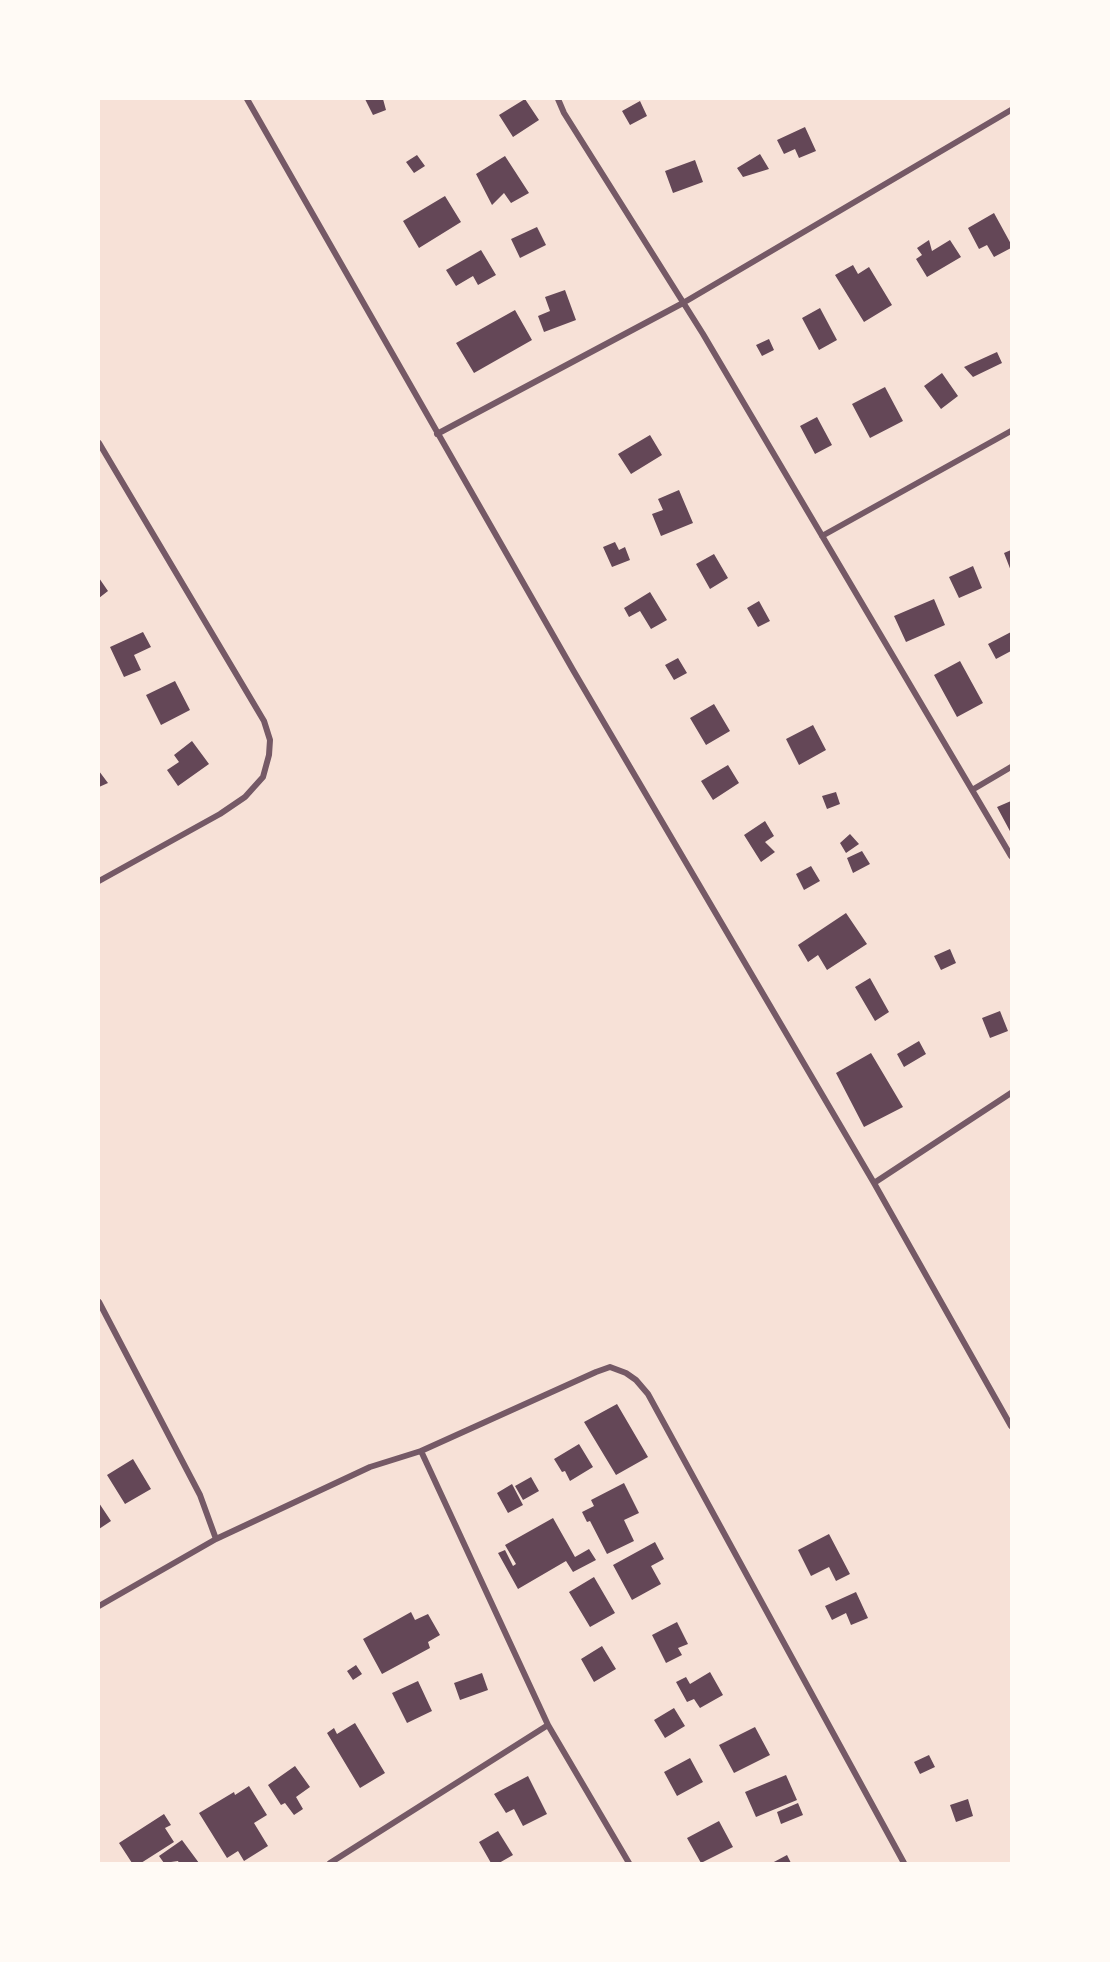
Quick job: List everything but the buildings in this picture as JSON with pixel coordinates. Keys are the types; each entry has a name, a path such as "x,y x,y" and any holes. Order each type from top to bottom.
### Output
{"street":[{"path":"247,99 437,434 874,1183 1011,1426"},
{"path":"558,99 564,113 683,303 1011,856"},
{"path":"437,434 683,303 1011,110"},
{"path":"822,536 1011,431"},
{"path":"99,443 264,721 270,740 269,755 263,777 246,797 220,814 99,881"},
{"path":"972,790 1011,766"},
{"path":"874,1183 1011,1093"},
{"path":"99,1302 200,1495 216,1539"},
{"path":"99,1606 216,1539 370,1467 421,1451 610,1367 636,1380 648,1394 904,1863"},
{"path":"421,1451 548,1725 629,1863"},
{"path":"330,1863 548,1725"}]}
